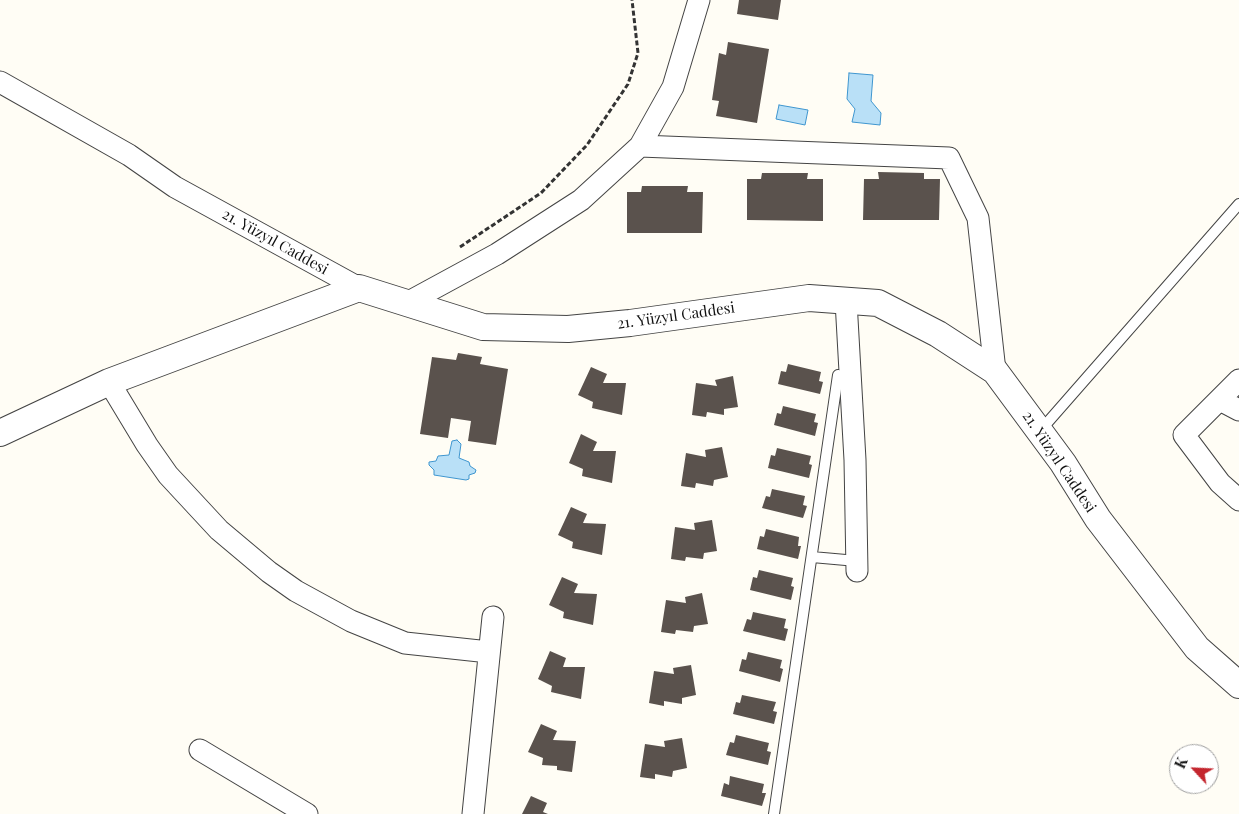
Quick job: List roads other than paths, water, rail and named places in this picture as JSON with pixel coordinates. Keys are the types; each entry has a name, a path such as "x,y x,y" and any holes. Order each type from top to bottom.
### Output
{"street":[{"path":"405,304 497,254 581,200 640,146 673,87 698,0"},
{"name":"21. Yüzyıl Caddesi","path":"0,82 129,155 175,187 359,288 483,328 568,329 630,323 809,298 878,303 938,334 995,371 1063,463 1098,519 1197,648 1239,685"},
{"path":"640,146 949,158 978,218 995,371"},
{"path":"0,433 109,382 359,288"},
{"path":"846,301 855,460 857,566"},
{"path":"1239,380 1184,435 1220,483 1239,500"},
{"path":"109,382 147,445 168,475 219,530 269,572 296,591 351,621 405,643 489,652"},
{"path":"1220,400 1239,410"},
{"path":"472,814 493,617"},
{"path":"200,750 307,814"}],"lane":[{"path":"1039,432 1239,204"},
{"path":"774,814 838,376"},
{"path":"812,557 857,566"}],"water":[{"path":"849,73 873,75 871,101 881,113 880,125 852,122 855,109 847,99"},
{"path":"779,105 808,110 805,125 776,119"},
{"path":"457,440 461,444 459,458 469,462 470,466 476,470 475,473 469,475 469,479 466,480 434,475 434,470 429,465 429,462 436,461 438,456 449,455 452,441"}]}
